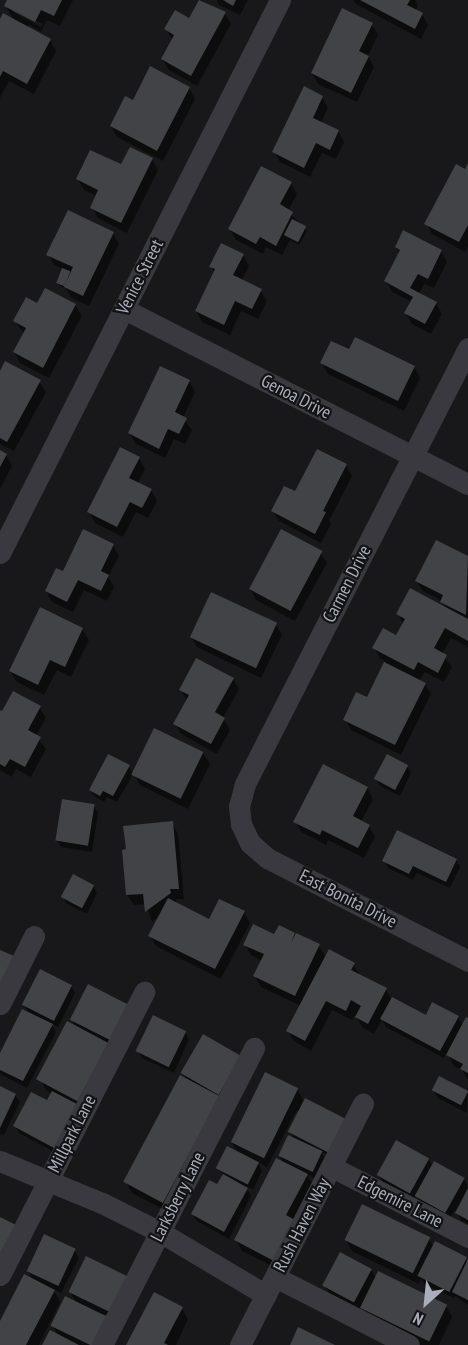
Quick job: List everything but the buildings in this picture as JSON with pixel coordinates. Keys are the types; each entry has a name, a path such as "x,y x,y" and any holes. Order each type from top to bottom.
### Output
{"street":[{"name":"Venice Street","path":"0,553 280,0"},
{"name":"Genoa Drive","path":"124,309 468,484"},
{"name":"Carmen Drive","path":"241,824 239,806 245,784 468,348"},
{"name":"East Bonita Drive","path":"241,824 250,843 267,858 468,961"},
{"path":"0,1004 34,936"},
{"name":"Millpark Lane","path":"0,1275 144,992"},
{"name":"Larksberry Lane","path":"102,1345 254,1048"},
{"name":"Rush Haven Way","path":"240,1345 363,1104"},
{"path":"0,1161 102,1203 270,1286 409,1345"},
{"name":"Edgemire Lane","path":"332,1167 468,1237"}]}
